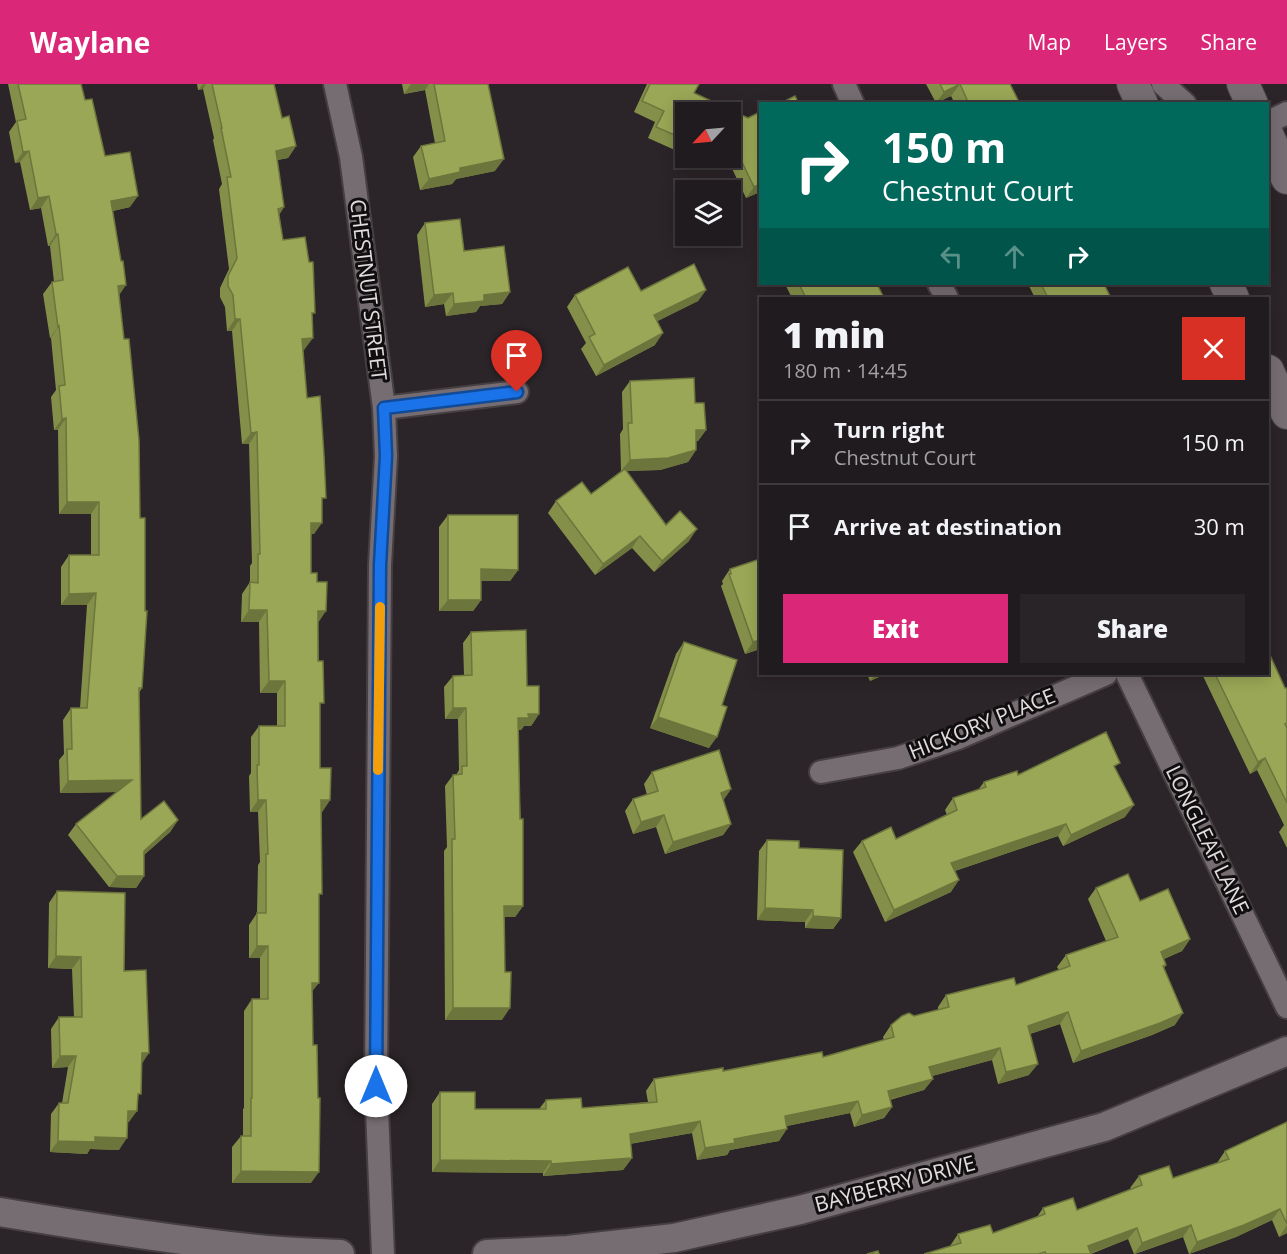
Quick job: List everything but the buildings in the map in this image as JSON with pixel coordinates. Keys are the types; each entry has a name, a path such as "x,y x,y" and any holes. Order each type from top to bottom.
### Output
{"main road":[{"path":"1133,84 1141,102"},
{"path":"1243,84 1251,102"},
{"path":"1269,138 1287,178"},
{"path":"1269,373 1287,413"}],"street":[{"name":"CHESTNUT STREET","path":"335,84 351,157 384,408 386,456 380,565 376,1086 383,1254"},
{"path":"844,84 852,102"},
{"path":"1163,84 1183,102"},
{"path":"1269,122 1287,113"},
{"path":"384,408 517,392"},
{"name":"HICKORY PLACE","path":"821,772 898,758 958,738 1104,675"},
{"name":"LONGLEAF LANE","path":"1127,675 1287,1007"},
{"name":"BAYBERRY DRIVE","path":"487,1254 568,1250 674,1239 800,1210 1104,1127 1287,1051"},
{"path":"0,1212 175,1239 268,1250 340,1254"}],"slow traffic":[{"path":"378,770 380,607"}],"route":[{"path":"376,1086 380,565 386,456 384,408 517,392"}]}
